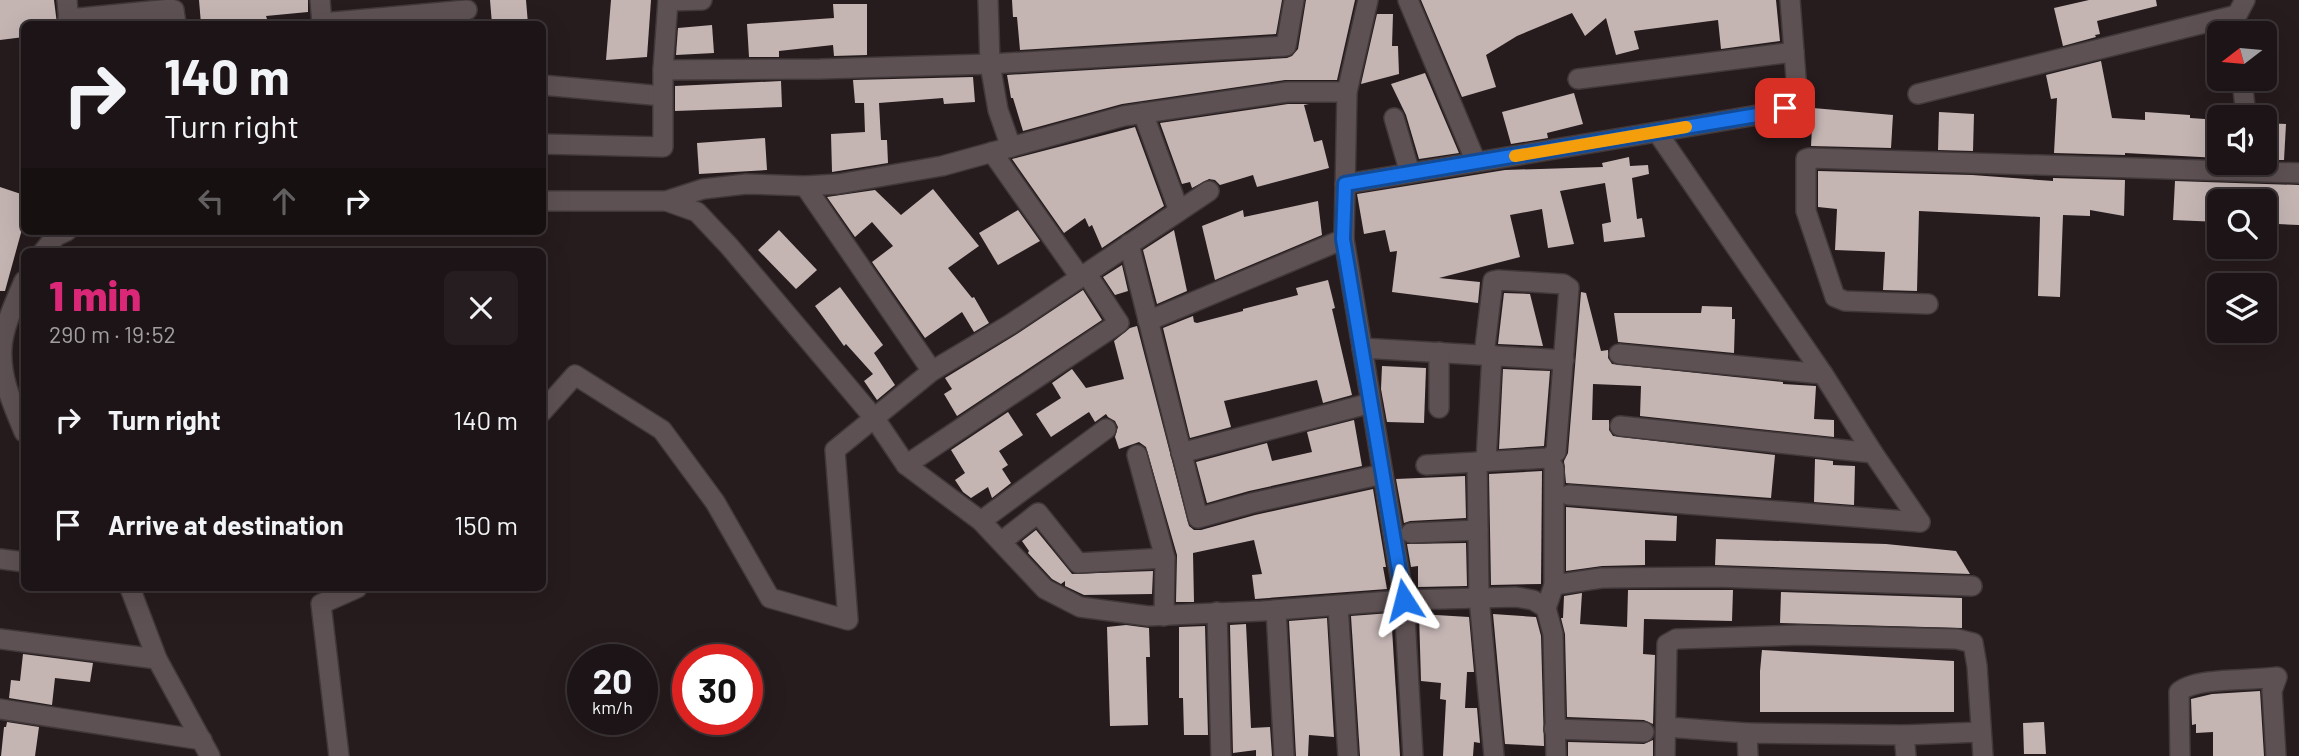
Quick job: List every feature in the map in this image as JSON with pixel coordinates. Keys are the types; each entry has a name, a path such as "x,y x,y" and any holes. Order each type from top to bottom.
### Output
{"street":[{"path":"320,0 322,21"},
{"path":"546,144 663,147 663,70 668,1 702,0"},
{"path":"988,0 989,64 998,110 1012,147"},
{"path":"663,70 989,64 1286,46 1294,0"},
{"path":"1368,0 1347,92 1343,239 1404,600 1413,756"},
{"path":"1408,0 1476,162"},
{"path":"1345,184 1769,113 1798,104 1790,0"},
{"path":"68,15 171,9 176,21"},
{"path":"353,21 467,10"},
{"path":"1918,94 2237,10"},
{"path":"1578,79 1794,52"},
{"path":"546,85 663,96"},
{"path":"546,201 666,201 704,190 746,184 838,184 942,166 1124,116 1287,92 1347,92"},
{"path":"1143,113 1179,211"},
{"path":"1394,118 1410,173"},
{"path":"1569,495 1920,522 1823,374 1657,132"},
{"path":"906,466 1119,323 992,152"},
{"path":"1928,304 1845,301 1835,297 1806,211 1806,159 2207,166"},
{"path":"2277,170 2299,173"},
{"path":"805,186 932,371"},
{"path":"546,408 575,375 662,430 715,502 771,597 848,620 835,450 932,371 1011,324 1209,191"},
{"path":"666,201 697,212 729,246 875,419 906,466 981,520 1045,589 1080,607 1148,617 1404,600 1516,597 1532,600 1546,608"},
{"path":"46,248 58,235"},
{"path":"1148,321 1343,239"},
{"path":"1129,244 1198,518 1383,474"},
{"path":"1426,465 1481,461 1553,456 1556,452 1569,288 1563,285 1498,280 1492,284 1481,461 1478,530 1479,598 1494,756"},
{"path":"21,288 12,308 2,348 7,390 21,425"},
{"path":"1362,348 1564,360"},
{"path":"1439,352 1439,408"},
{"path":"1619,354 1823,374"},
{"path":"1181,453 1371,403"},
{"path":"1620,426 1873,453"},
{"path":"981,520 1106,429"},
{"path":"1137,455 1165,558 1164,616"},
{"path":"1554,468 1554,585 1546,608 1553,634 1556,756"},
{"path":"1001,542 1038,513 1078,563 1165,558"},
{"path":"1411,533 1478,530"},
{"path":"0,559 21,562"},
{"path":"1554,585 1602,578 1716,577 1972,586"},
{"path":"131,591 156,659 206,748"},
{"path":"339,756 321,604 350,591"},
{"path":"1338,606 1348,756"},
{"path":"1276,610 1284,756"},
{"path":"1217,612 1221,756"},
{"path":"1665,756 1667,644 1676,639 1801,635 1947,639 1973,643 1983,756"},
{"path":"0,639 156,659"},
{"path":"2180,756 2179,692 2184,687 2210,681 2257,681 2277,677 2272,691 2276,756"},
{"path":"0,709 206,748"},
{"path":"1666,727 1747,733 1904,735 1981,732"},
{"path":"1554,729 1644,732"},
{"path":"1747,733 1748,756"},
{"path":"1904,735 1906,756"}],"building":[{"path":"0,0 54,0 57,21 21,21 21,37 0,40"},
{"path":"199,0 308,0 308,12 266,16 267,19 201,21"},
{"path":"490,0 526,0 528,21 492,21"},
{"path":"611,0 651,0 647,57 606,60"},
{"path":"1012,0 1282,0 1276,34 1020,50 1017,17 1013,17"},
{"path":"1306,0 1355,0 1337,80 1285,80 1122,104 1023,131 1011,98 1007,75 1287,58 1298,49"},
{"path":"1421,0 1776,0 1780,41 1721,49 1718,20 1634,31 1639,49 1616,55 1606,18 1585,36 1572,13 1517,36 1486,55 1496,87 1462,97"},
{"path":"2089,0 2156,0 2157,6 2097,21 2100,34 2095,35 2096,37 2063,46 2054,8"},
{"path":"833,4 867,4 867,55 834,56 833,45 779,51 779,57 749,57 747,24 834,18"},
{"path":"1377,14 1393,14 1392,46 1398,46 1399,74 1361,84"},
{"path":"712,25 714,53 676,55 678,28"},
{"path":"2101,61 2112,118 2145,120 2145,112 2190,115 2190,118 2207,119 2207,157 2054,153 2057,98 2051,99 2046,75"},
{"path":"1425,73 1459,153 1419,159 1406,115 1391,84"},
{"path":"973,77 975,102 944,104 943,98 879,103 881,140 887,140 888,163 832,172 831,134 865,132 864,103 855,103 853,80"},
{"path":"781,81 782,107 675,111 675,86"},
{"path":"1574,93 1583,124 1547,133 1548,138 1511,144 1502,112"},
{"path":"1288,104 1309,104 1304,105 1314,142 1322,140 1329,168 1257,187 1253,175 1220,185 1209,179 1192,188 1190,182 1182,184 1160,123"},
{"path":"1813,108 1893,115 1891,148 1811,146"},
{"path":"1939,112 1974,114 1973,151 1938,150"},
{"path":"2277,124 2286,124 2284,160 2277,160"},
{"path":"1135,127 1164,206 1102,248 1092,225 1089,227 1085,218 1064,233 1012,159"},
{"path":"765,138 767,170 699,174 697,143"},
{"path":"1629,157 1630,166 1648,165 1649,174 1632,178 1637,219 1642,218 1645,237 1604,242 1602,224 1611,222 1605,183 1560,191 1574,244 1548,248 1542,209 1510,215 1520,257 1439,278 1480,282 1478,303 1392,292 1397,251 1390,252 1385,230 1364,234 1357,194 1505,170 1603,167 1602,163"},
{"path":"1818,171 1972,175 2053,181 2053,178 2125,180 2124,216 2090,210 2090,216 2063,215 2060,297 2038,296 2040,217 1919,211 1917,291 1883,290 1885,252 1835,250 1837,209 1818,207"},
{"path":"2175,181 2299,185 2299,225 2278,224 2277,189 2207,189 2207,221 2173,220"},
{"path":"0,187 21,194 21,233 5,291 0,291"},
{"path":"933,189 979,246 948,268 972,298 974,297 989,323 974,332 962,312 925,338 872,262 893,246 872,222 855,237 827,197 875,190 901,215"},
{"path":"1318,201 1322,235 1215,280 1202,226 1243,210 1244,217"},
{"path":"1018,210 1040,241 998,265 979,233"},
{"path":"779,230 817,270 796,289 758,250"},
{"path":"1174,230 1187,291 1157,304 1143,250"},
{"path":"1122,265 1128,291 1115,295 1103,277"},
{"path":"1328,280 1352,395 1323,403 1317,380 1224,401 1231,427 1190,438 1163,328 1193,316 1194,322 1197,323 1298,295 1296,288"},
{"path":"840,287 883,345 874,353 895,385 877,400 864,381 873,374 846,344 844,346 815,306"},
{"path":"1083,290 1102,320 957,416 944,394 952,389 945,378"},
{"path":"1581,292 1586,293 1601,351 1608,350 1608,358 1612,364 1816,386 1814,419 1834,420 1834,437 1640,416 1641,386 1593,384 1592,420 1609,420 1609,430 1613,436 1775,455 1771,498 1566,483 1564,461 1568,453"},
{"path":"1504,293 1530,294 1543,346 1498,344"},
{"path":"1702,306 1732,307 1732,319 1735,319 1734,353 1618,342 1614,313 1701,313"},
{"path":"1137,326 1189,526 1194,530 1201,530 1373,489 1387,589 1255,599 1252,575 1262,574 1254,540 1193,553 1194,602 1176,602 1177,555 1146,447 1139,442 1119,449 1115,437 1118,427 1106,414 1095,422 1089,412 1051,437 1036,414 1061,398 1052,383 1072,369 1086,388 1124,379 1114,341 1130,328"},
{"path":"1382,366 1426,368 1424,423 1387,422 1381,389"},
{"path":"1503,369 1550,371 1544,446 1499,449"},
{"path":"1008,412 1023,435 999,451 1008,465 1002,469 1011,483 992,498 988,487 971,498 955,480 965,473 951,450"},
{"path":"1354,420 1362,466 1207,503 1196,462 1267,443 1272,461 1312,452 1307,432"},
{"path":"1815,459 1833,461 1833,465 1855,466 1854,505 1814,502"},
{"path":"1542,471 1541,584 1491,585 1489,474"},
{"path":"1465,476 1466,518 1404,523 1396,479"},
{"path":"1566,507 1677,516 1676,541 1645,540 1645,565 1602,566 1566,571"},
{"path":"1036,530 1072,574 1153,571 1152,594 1084,595 1065,586 1065,581 1061,584 1052,579 1028,553 1022,541"},
{"path":"1716,539 1886,544 1956,551 1970,574 1715,565"},
{"path":"1466,543 1467,586 1418,587 1418,566 1411,567 1407,544"},
{"path":"1628,590 1733,590 1732,621 1644,619 1643,654 1655,655 1653,724 1644,720 1567,717 1565,634 1561,618 1564,596 1582,593 1580,624 1627,627"},
{"path":"1781,592 1962,598 1962,628 1780,623"},
{"path":"1391,613 1400,756 1360,756 1351,616"},
{"path":"1419,614 1469,617 1474,672 1467,672 1465,708 1477,708 1480,743 1474,742 1473,756 1443,756 1446,700 1440,699 1441,683 1421,681"},
{"path":"1493,614 1536,617 1541,636 1544,746 1505,744"},
{"path":"1327,618 1334,737 1309,735 1308,756 1296,756 1289,621"},
{"path":"1246,624 1251,728 1270,727 1272,756 1256,756 1256,750 1233,753 1230,625"},
{"path":"1126,625 1149,628 1150,657 1146,657 1148,725 1110,726 1107,627"},
{"path":"1205,626 1208,735 1184,735 1183,698 1179,698 1179,627"},
{"path":"1762,650 1954,661 1954,712 1760,712"},
{"path":"23,654 93,663 90,682 55,678 52,705 9,698 11,680 20,681"},
{"path":"2260,691 2264,756 2213,756 2213,732 2196,733 2196,724 2192,725 2191,699 2212,694"},
{"path":"7,722 39,727 35,756 1,756"},
{"path":"2044,722 2046,754 2024,754 2023,723"},
{"path":"1653,740 1653,756 1568,756 1568,742 1644,744"}],"slow traffic":[{"path":"1515,156 1686,127"}],"route":[{"path":"1404,600 1343,239 1345,184 1769,113 1785,108"}]}
